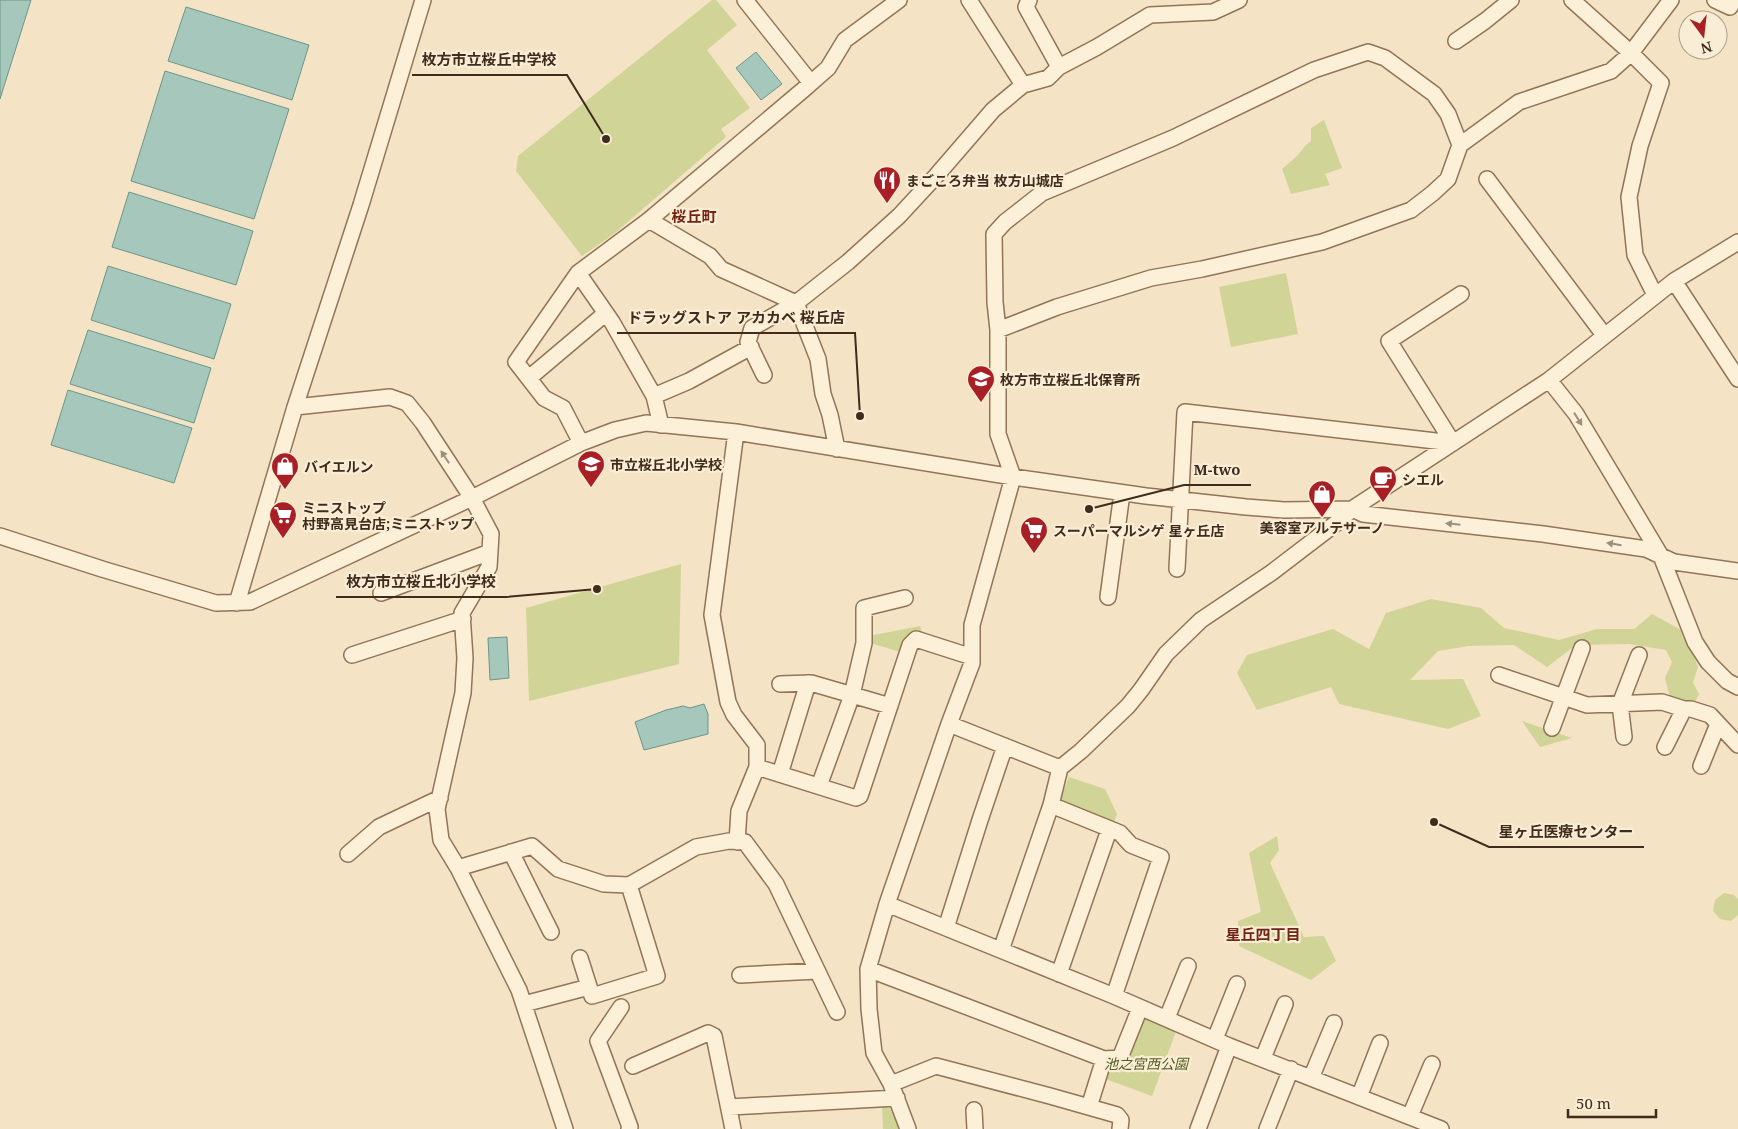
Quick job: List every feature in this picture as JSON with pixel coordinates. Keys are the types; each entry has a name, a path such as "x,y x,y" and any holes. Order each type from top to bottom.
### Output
{"street":[{"path":"237,604 295,407 358,214 424,0"},
{"path":"745,0 811,83"},
{"path":"581,444 563,408 544,398 516,362 578,273 649,220 811,83 828,68 845,40 899,0"},
{"path":"969,0 1023,85"},
{"path":"1028,0 1026,7 1059,67"},
{"path":"764,375 748,342 752,328 796,303 848,262 899,216 993,110 1023,85 1048,78 1059,67 1097,48 1150,14 1213,12 1238,0"},
{"path":"1456,41 1486,21 1511,0"},
{"path":"998,330 1058,307 1152,278 1202,269 1322,242 1411,210 1448,179 1460,145 1519,102 1611,72 1631,52 1671,0"},
{"path":"1715,0 1730,7 1734,0"},
{"path":"1580,3 1661,84 1640,146 1629,197 1635,254 1655,295"},
{"path":"908,1129 891,1084 874,1053 869,1009 868,969 888,904 972,662 972,625 1013,477 998,434 998,330 995,302 994,234 1005,222 1042,194 1173,138 1314,70 1368,52 1385,58 1434,94 1448,114 1460,145"},
{"path":"1487,179 1604,335"},
{"path":"649,220 710,256 721,269 796,303 818,359 823,394 830,415 837,449"},
{"path":"1001,950 1051,805 1060,768 1079,753 1128,706 1166,654 1201,620 1271,573 1352,509 1549,380 1674,281 1738,242"},
{"path":"578,273 606,312 654,396 661,425"},
{"path":"1674,281 1738,379"},
{"path":"1453,443 1389,341 1460,294"},
{"path":"529,378 606,312"},
{"path":"654,396 689,381 751,348"},
{"path":"1549,380 1576,414 1661,556 1694,642 1708,662 1727,681 1738,687"},
{"path":"295,407 390,397 407,403 424,423 472,498 490,534 489,567 462,613 465,658 463,693 437,809 441,840 458,868 519,990 565,1129"},
{"path":"1177,570 1185,412 1453,443"},
{"path":"0,536 216,603 237,604 250,602 472,498 581,444 615,430 646,423 736,432 1122,493 1284,510 1352,509 1363,514 1543,534 1646,549 1674,562 1738,571"},
{"path":"736,432 712,615 728,702 734,716 757,745 757,767 739,811 737,842"},
{"path":"1108,597 1122,493"},
{"path":"381,593 490,552"},
{"path":"819,786 852,695 864,643 864,608 905,598"},
{"path":"352,655 463,619"},
{"path":"757,767 856,798 860,796 910,645 916,640 972,657"},
{"path":"1552,728 1582,648"},
{"path":"1624,736 1620,704 1639,655"},
{"path":"1499,675 1587,705 1662,702 1684,710 1691,709 1710,715 1738,744"},
{"path":"780,774 808,683"},
{"path":"780,684 808,683 890,706"},
{"path":"1665,747 1684,710"},
{"path":"949,724 1060,768"},
{"path":"1700,766 1718,724"},
{"path":"946,928 1005,746"},
{"path":"348,854 379,827 440,798"},
{"path":"1051,805 1120,833 1131,845 1161,857 1114,996"},
{"path":"1059,974 1109,830"},
{"path":"458,868 532,846 558,869 604,884 629,885 696,847 729,841 745,842 776,884 837,1012"},
{"path":"510,852 551,932"},
{"path":"580,958 592,996 656,976 629,885"},
{"path":"888,904 1167,1018 1229,1046 1442,1129"},
{"path":"1167,1018 1188,966"},
{"path":"868,969 1104,1059 1120,1058 1140,1008"},
{"path":"740,975 817,971"},
{"path":"1214,1039 1237,984"},
{"path":"524,1004 589,987"},
{"path":"1263,1058 1285,1004"},
{"path":"621,1007 598,1041 630,1127 629,1129"},
{"path":"1311,1078 1334,1023"},
{"path":"633,1066 708,1033 714,1036 733,1129"},
{"path":"1359,1097 1380,1042"},
{"path":"1198,1129 1229,1046"},
{"path":"1089,1107 1104,1059"},
{"path":"1410,1116 1432,1064"},
{"path":"891,1084 936,1066 1117,1115 1121,1120 1120,1129"},
{"path":"1267,1129 1291,1069"},
{"path":"729,1106 897,1098"},
{"path":"974,1110 975,1129"}],"green space":[{"path":"712,0 716,0 737,25 707,50 750,108 721,129 726,137 615,233 582,256 516,171 518,156"},
{"path":"1324,120 1342,168 1325,174 1330,185 1291,194 1282,169 1311,141 1311,128"},
{"path":"1286,273 1298,334 1231,347 1219,287"},
{"path":"681,564 679,664 529,701 526,608"},
{"path":"1431,599 1481,608 1504,628 1559,640 1597,629 1634,629 1652,614 1685,632 1698,667 1693,683 1699,694 1695,702 1670,697 1665,678 1672,662 1666,650 1629,644 1576,645 1547,667 1514,645 1468,646 1438,651 1410,680 1463,679 1481,716 1448,729 1339,704 1331,687 1257,710 1237,673 1247,655 1333,629 1369,649 1386,613"},
{"path":"920,626 922,632 909,634 904,653 870,643 869,636"},
{"path":"1522,721 1572,738 1540,747"},
{"path":"1069,777 1105,789 1117,814 1114,822 1067,807 1060,799"},
{"path":"1277,836 1279,850 1270,863 1304,937 1324,936 1336,961 1311,980 1239,946 1238,921 1261,912 1249,853"},
{"path":"1724,893 1734,895 1738,899 1738,915 1731,921 1720,919 1713,911 1715,900"},
{"name":"池之宮西公園","path":"1151,1017 1178,1026 1152,1096 1103,1078 1108,1065 1112,1062 1126,1067 1144,1019"},
{"path":"882,1105 890,1109 904,1129 883,1129"}],"water":[{"path":"0,0 31,0 0,99"},
{"path":"186,7 309,45 292,100 168,61"},
{"path":"756,52 782,84 761,100 736,68"},
{"path":"165,71 289,109 254,219 131,181"},
{"path":"129,192 253,231 236,285 112,247"},
{"path":"108,266 231,304 214,359 91,320"},
{"path":"88,330 211,368 194,423 70,384"},
{"path":"68,390 192,428 174,483 51,445"},
{"path":"507,637 509,678 490,680 488,638"},
{"path":"704,704 708,714 708,734 644,750 635,722 666,710 683,706 690,708"}],"place":[{"name":"枚方市立桜丘中学校","path":"606,139"},
{"name":"まごころ弁当 枚方山城店","path":"887,204"},
{"name":"枚方市立桜丘北保育所","path":"981,403"},
{"name":"ドラッグストア アカカベ 桜丘店","path":"860,416"},
{"name":"市立桜丘北小学校","path":"591,488"},
{"name":"バイエルン","path":"285,490"},
{"name":"シエル","path":"1383,503"},
{"name":"M-two","path":"1089,509"},
{"name":"美容室アルテサーノ","path":"1322,518"},
{"name":"ミニストップ 村野高見台店;ミニストップ","path":"283,539"},
{"name":"スーパーマルシゲ 星ヶ丘店","path":"1034,554"},
{"name":"枚方市立桜丘北小学校","path":"597,589"},
{"name":"星ヶ丘医療センター","path":"1434,822"}],"district":[{"name":"桜丘町","path":"694,216"},
{"name":"星丘四丁目","path":"1263,934"}]}
